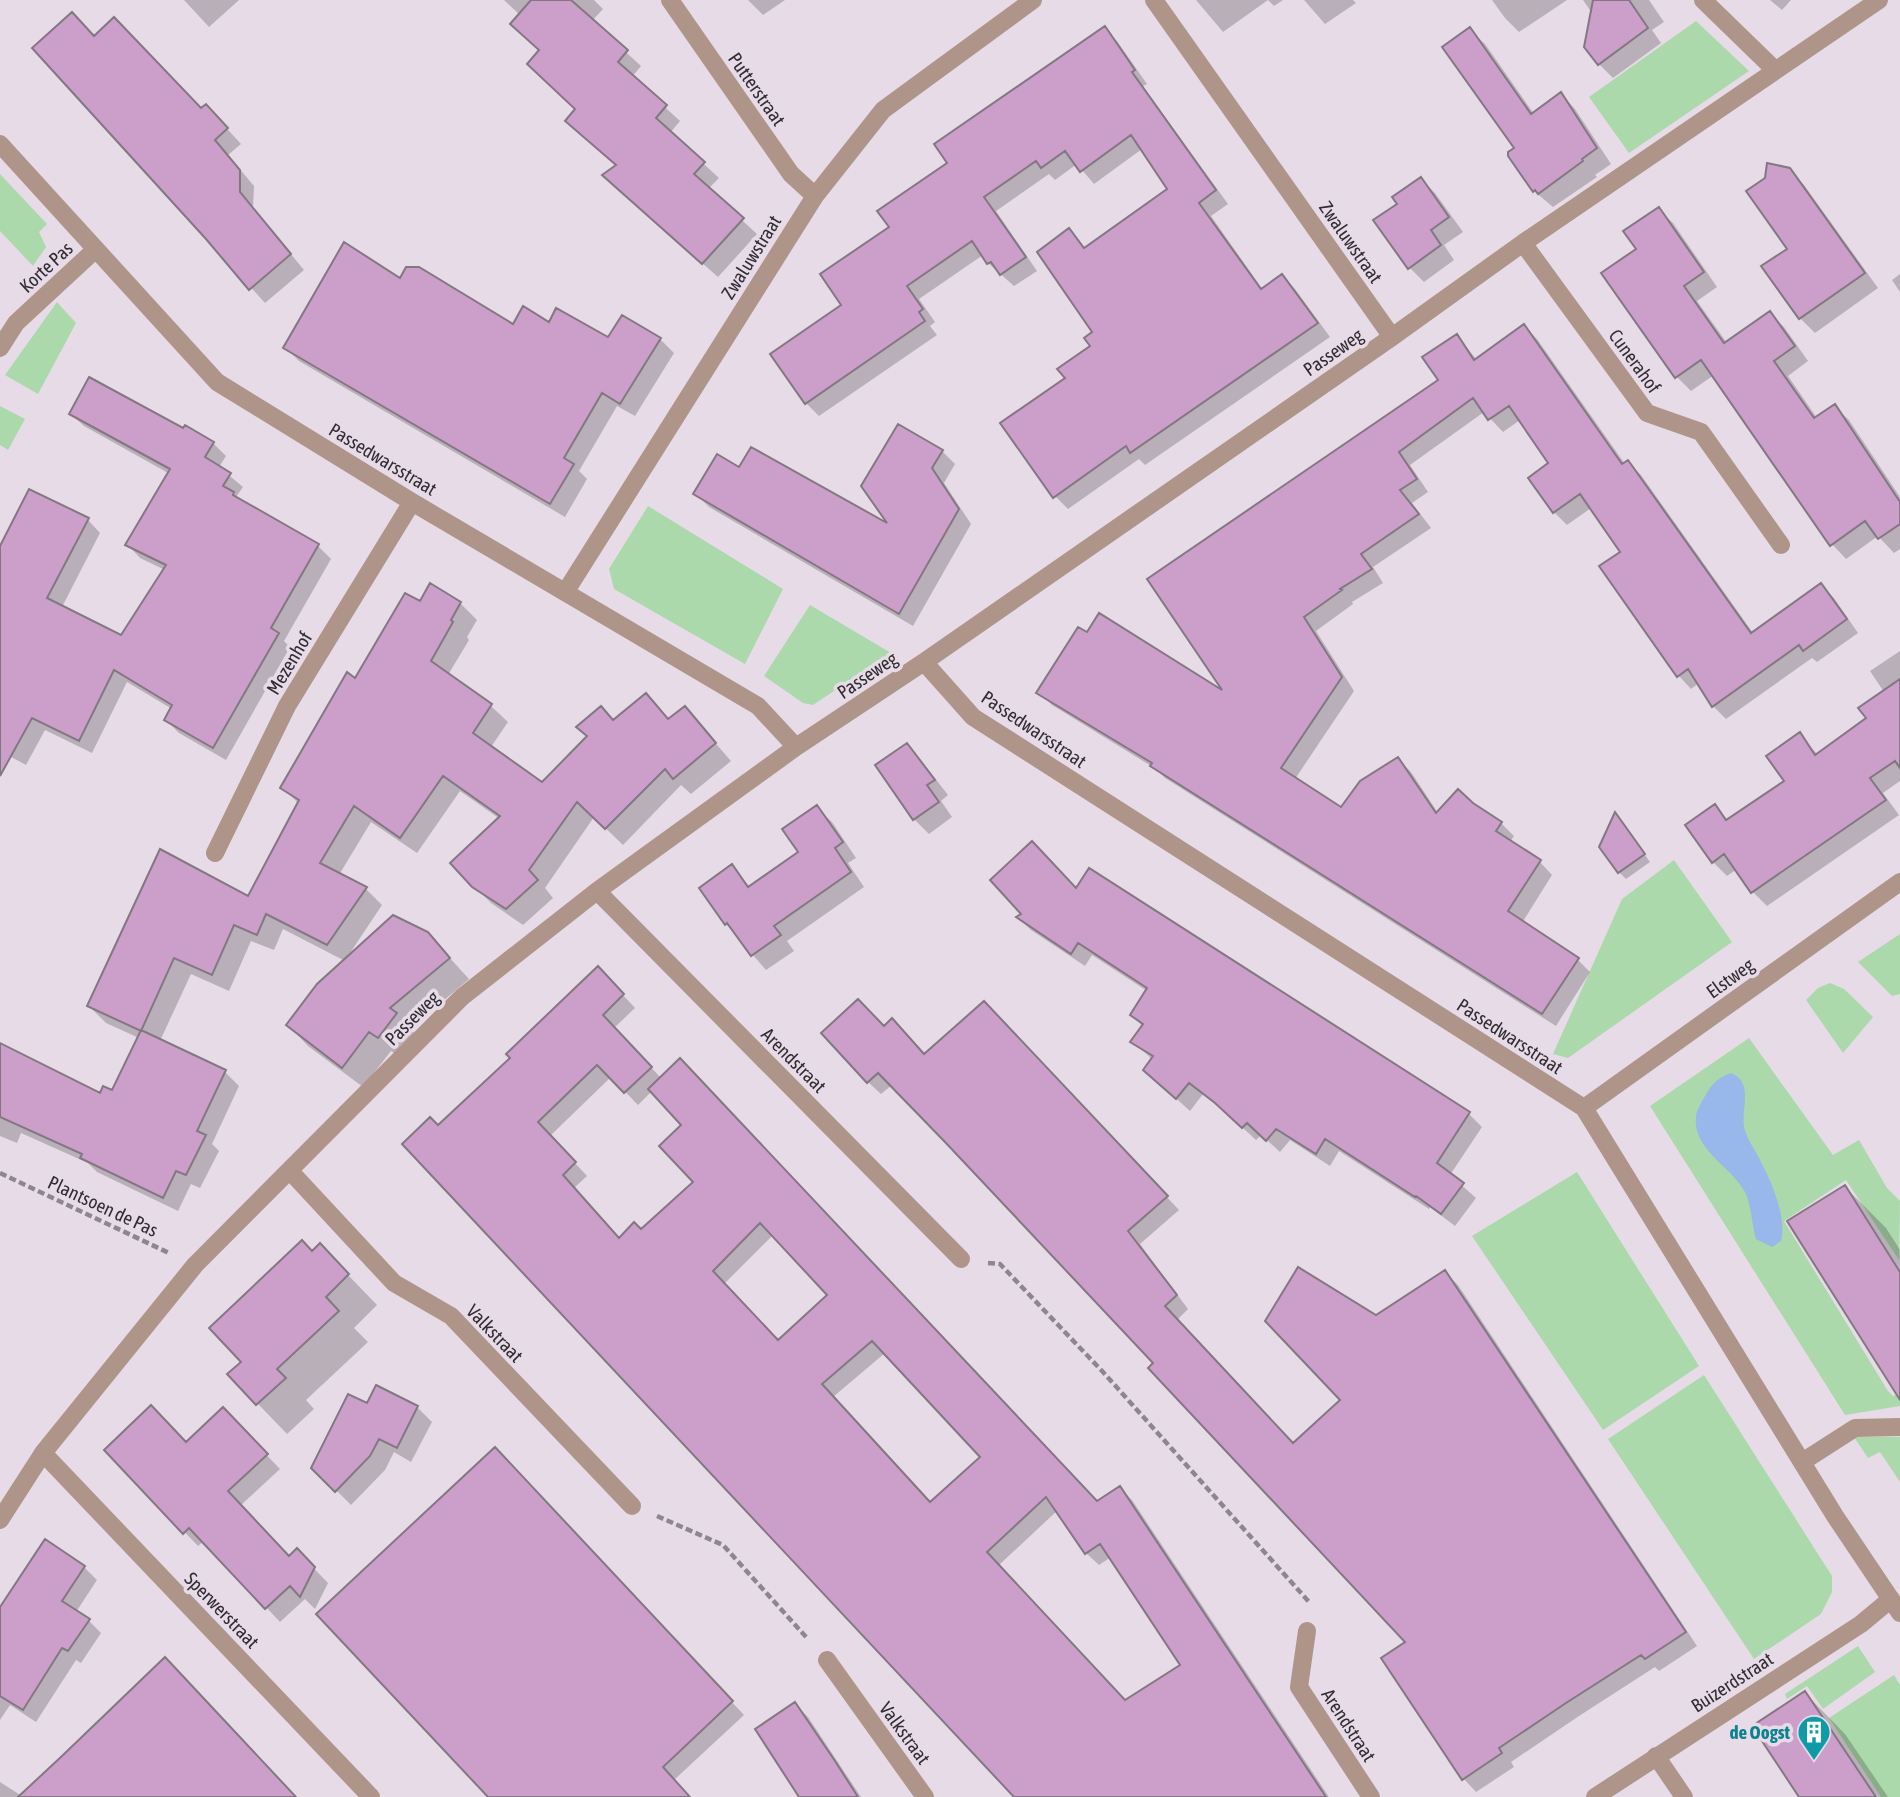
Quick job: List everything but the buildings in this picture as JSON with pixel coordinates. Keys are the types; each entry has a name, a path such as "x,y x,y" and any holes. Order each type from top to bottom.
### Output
{"street":[{"name":"Putterstraat","path":"670,0 791,174 815,196"},
{"name":"Zwaluwstraat","path":"566,591 815,196 883,110 1033,0"},
{"name":"Zwaluwstraat","path":"1154,0 1392,337"},
{"path":"1703,0 1775,70"},
{"name":"Passeweg","path":"0,1520 43,1453 195,1265 462,997 597,891 796,747 924,662 1523,243 1879,0"},
{"name":"Passedwarsstraat","path":"0,145 217,382 412,502 758,706 796,747"},
{"name":"Cunerahof","path":"1523,243 1647,413 1702,432 1781,545"},
{"name":"Korte Pas","path":"0,348 16,323 96,249"},
{"name":"Mezenhof","path":"215,853 287,706 412,502"},
{"name":"Passedwarsstraat","path":"924,662 973,717 1584,1108 1835,1516 1896,1606"},
{"name":"Elstweg","path":"1584,1108 1900,882"},
{"name":"Arendstraat","path":"597,891 961,1259"},
{"name":"Valkstraat","path":"290,1171 394,1283 451,1316 632,1506"},
{"path":"1802,1462 1855,1428 1900,1427"},
{"name":"Sperwerstraat","path":"43,1453 370,1797"},
{"name":"Buizerdstraat","path":"1595,1797 1861,1623 1896,1606"},
{"name":"Arendstraat","path":"1307,1631 1300,1687 1371,1797"},
{"name":"Valkstraat","path":"827,1660 926,1797"},
{"path":"1656,1756 1684,1797"}],"path":[{"name":"Plantsoen de Pas","path":"0,1173 195,1265"},
{"path":"961,1259 1000,1264 1103,1372 1310,1602 1307,1631"},
{"path":"632,1506 723,1545 827,1660"}],"green space":[{"path":"1696,21 1749,71 1629,153 1589,97"},
{"path":"0,174 47,224 39,232 46,247 33,266 0,231"},
{"path":"57,302 76,323 38,394 5,375"},
{"path":"0,406 25,419 8,450 0,445"},
{"path":"648,506 783,589 745,664 614,589 609,569"},
{"path":"810,605 891,653 813,705 803,703 764,676"},
{"path":"1674,860 1732,942 1568,1058 1553,1054 1622,899"},
{"path":"1900,934 1900,994 1892,996 1858,962"},
{"path":"1830,983 1844,989 1873,1017 1843,1053 1806,1000 1818,988"},
{"path":"1749,1038 1833,1155 1859,1140 1887,1188 1900,1201 1899,1260 1846,1180 1784,1221 1888,1391 1893,1396 1900,1392 1900,1406 1845,1415 1650,1106"},
{"path":"1577,1172 1699,1366 1603,1430 1472,1236"},
{"path":"1704,1375 1832,1576 1832,1592 1821,1614 1754,1659 1608,1439"},
{"path":"1854,1437 1900,1437 1900,1482 1880,1452 1868,1458"},
{"path":"1858,1646 1875,1672 1823,1709 1807,1686 1787,1699 1785,1694"},
{"path":"1894,1675 1900,1685 1900,1797 1881,1797 1829,1718"}],"water":[{"path":"1731,1073 1742,1083 1745,1096 1745,1132 1770,1180 1780,1211 1781,1241 1772,1247 1756,1239 1745,1192 1706,1148 1696,1128 1697,1112 1706,1094 1718,1080"}],"place":[{"name":"de Oogst","path":"1814,1762"}]}
